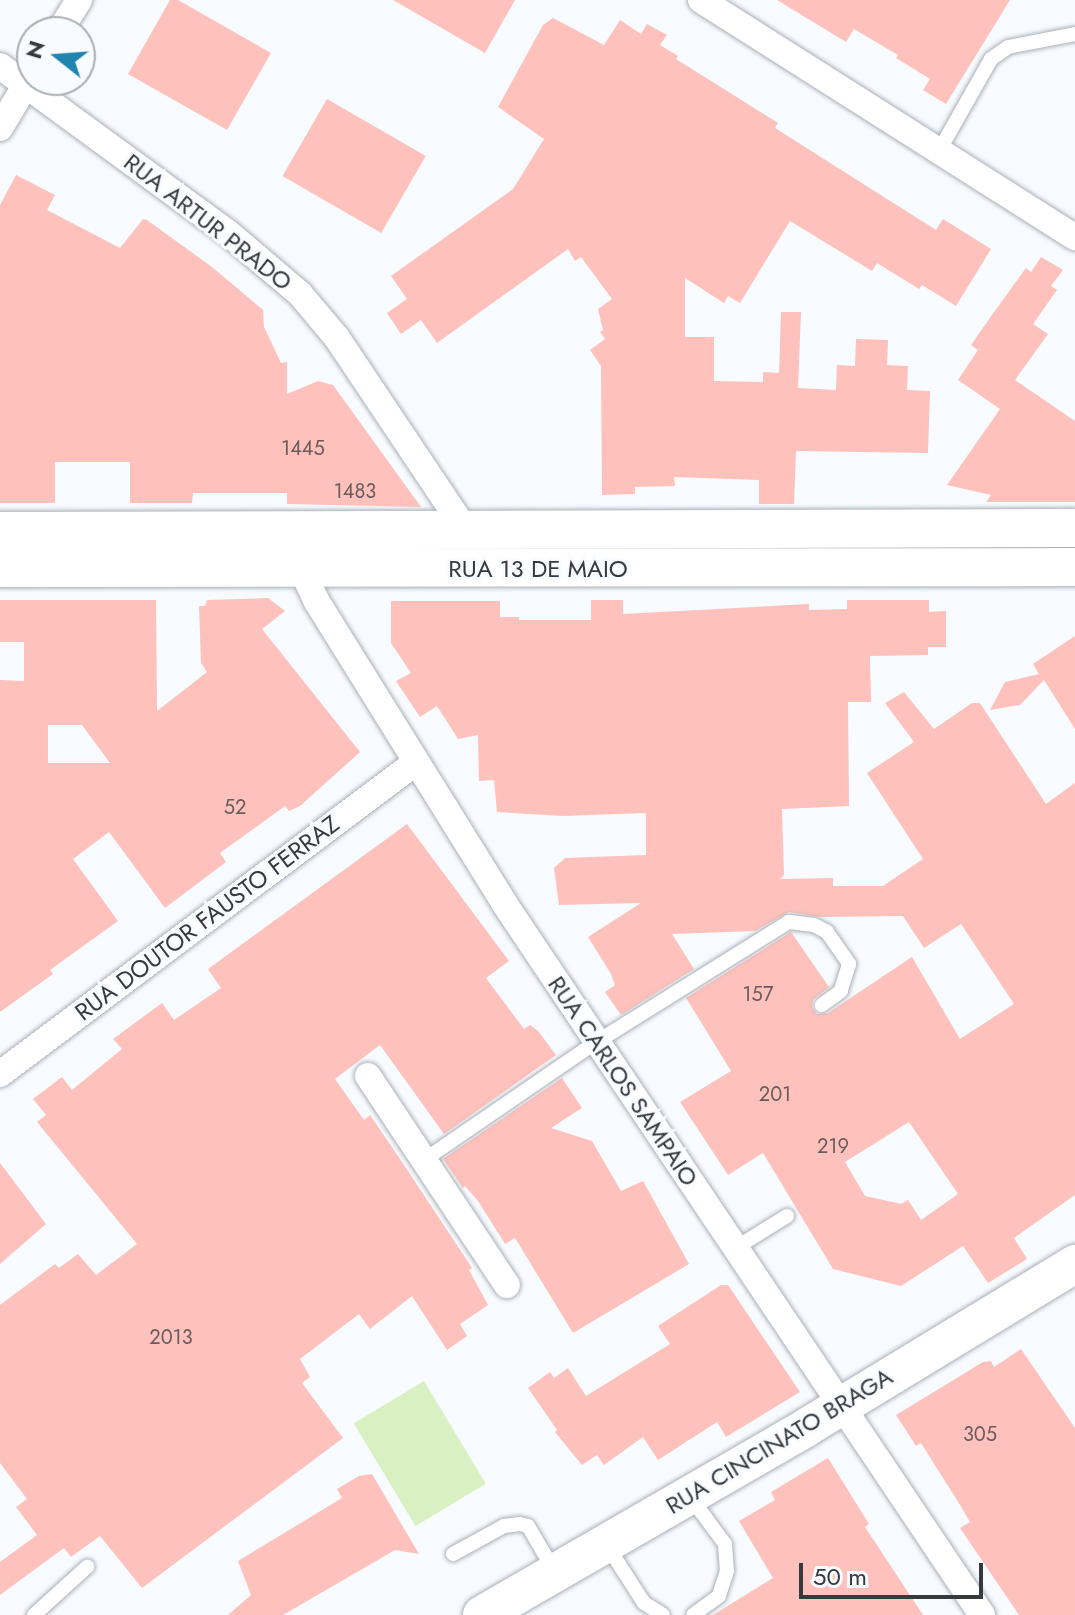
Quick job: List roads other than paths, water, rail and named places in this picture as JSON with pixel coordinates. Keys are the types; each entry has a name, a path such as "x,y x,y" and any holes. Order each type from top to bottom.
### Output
{"main road":[{"name":"RUA 13 DE MAIO","path":"0,531 1075,528"},
{"name":"RUA 13 DE MAIO","path":"0,568 1075,567"},
{"name":"RUA CINCINATO BRAGA","path":"482,1615 1075,1264"}],"street":[{"path":"701,0 1075,237"},
{"path":"0,128 19,96"},
{"name":"RUA ARTUR PRADO","path":"52,96 227,232 300,294 337,338 465,529"},
{"name":"RUA CARLOS SAMPAIO","path":"300,530 302,570 317,602 415,763 595,1043 737,1247 982,1615"},
{"name":"RUA DOUTOR FAUSTO FERRAZ","path":"0,1074 415,763"},
{"path":"368,1076 507,1285"}],"lane":[{"path":"939,151 991,59 1008,47 1075,34"},
{"path":"424,1160 595,1043 789,922 814,925 827,932 849,964 841,991 822,1005"},
{"path":"737,1247 787,1216"},
{"path":"688,1494 725,1544 727,1571 719,1596 693,1615"},
{"path":"453,1554 504,1526 520,1524 528,1526 555,1573"},
{"path":"605,1544 644,1603 663,1615"},
{"path":"34,1615 87,1567"}]}
